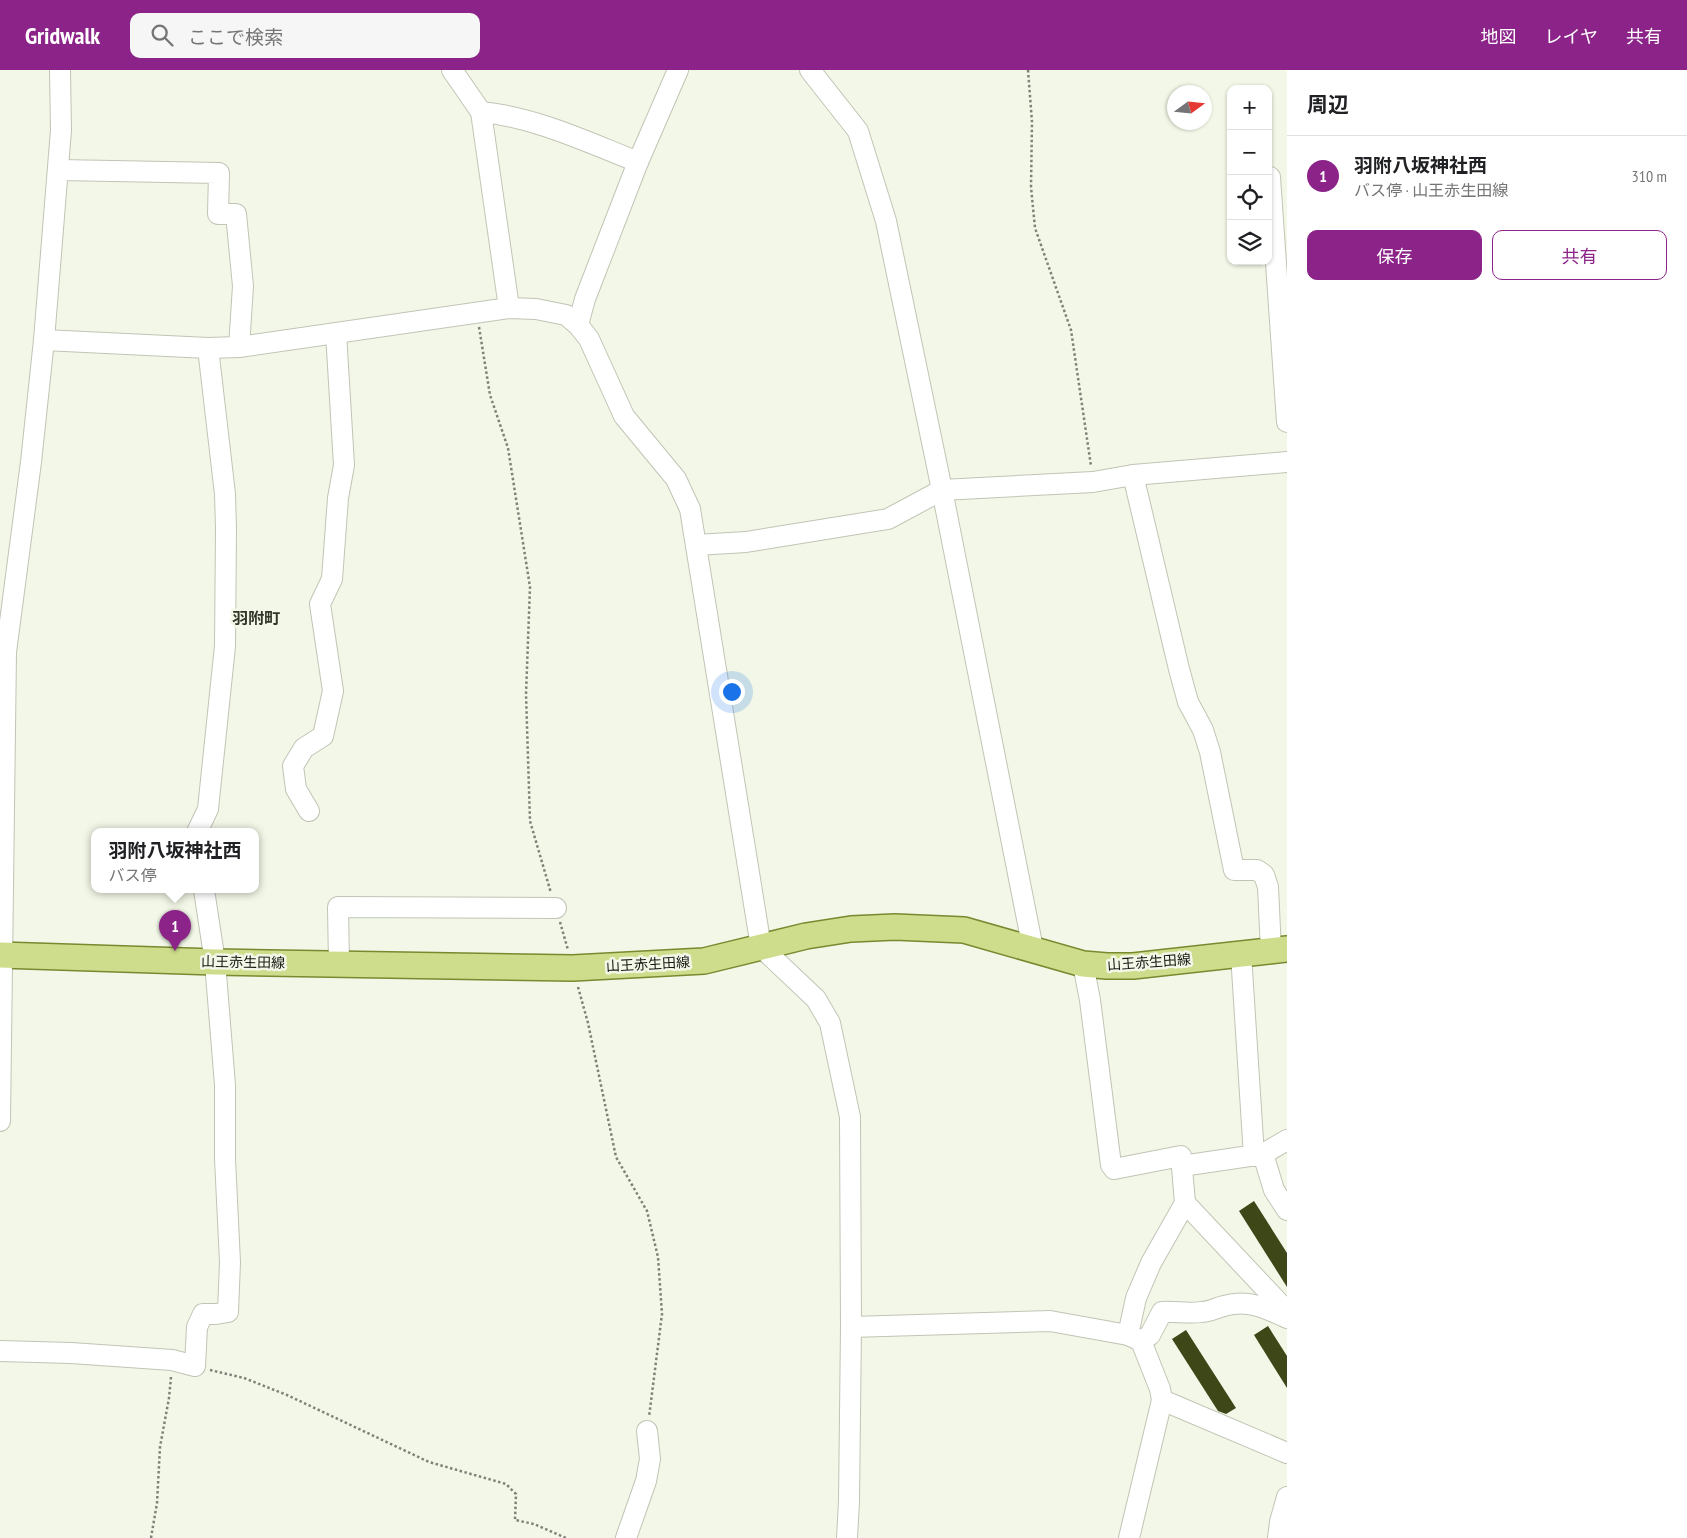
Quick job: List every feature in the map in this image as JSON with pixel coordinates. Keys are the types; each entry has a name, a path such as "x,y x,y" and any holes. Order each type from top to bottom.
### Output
{"main road":[{"name":"山王赤生田線","path":"2,955 215,962 573,968 704,962 806,936 851,929 895,927 964,930 1083,964 1133,966 1279,950"}],"street":[{"path":"0,1121 6,652 31,462 44,340 59,170 61,130 60,70"},
{"path":"452,70 481,112 508,308"},
{"path":"578,325 585,300 638,162 678,70"},
{"path":"810,70 858,131 886,221 942,490 1032,949"},
{"path":"481,112 500,114 554,129 638,162"},
{"path":"59,170 219,173 218,214 236,214 243,286 239,347"},
{"path":"1272,206 1287,422"},
{"path":"44,340 208,348 239,347 508,308 536,308 566,315 578,325 589,339 624,416 676,479 690,509 761,947 816,999 830,1023 850,1117 851,1327 847,1538"},
{"path":"309,812 296,789 293,766 304,748 323,736 334,691 320,604 332,578 338,498 344,465 336,333"},
{"path":"199,828 208,809 225,646 226,529 208,348"},
{"path":"696,545 746,542 888,519 942,490 1093,482 1134,474 1287,462"},
{"path":"1134,474 1188,702 1203,730 1210,752 1234,870 1257,870 1264,875 1268,887 1279,950"},
{"path":"0,1351 71,1352 172,1360 195,1366 197,1327 203,1314 228,1312 230,1262 225,1160 224,1085 215,962 204,893"},
{"path":"339,964 338,907 556,908"},
{"path":"1241,954 1258,1155 1274,1190 1287,1210"},
{"path":"1083,964 1090,1000 1111,1165 1114,1169 1181,1156 1185,1203 1151,1263 1136,1298 1134,1338 1160,1390 1162,1400 1129,1538"},
{"path":"1182,1166 1258,1155 1287,1140"},
{"path":"1185,1203 1280,1304 1287,1318"},
{"path":"851,1327 1050,1321 1134,1338 1150,1336 1162,1312 1199,1313 1246,1302 1264,1307 1287,1318"},
{"path":"1162,1400 1287,1453"},
{"path":"626,1538 646,1481 650,1460 647,1431"},
{"path":"1278,1538 1287,1497"}],"path":[{"path":"1028,70 1032,122 1031,188 1035,228 1071,330 1093,482"},
{"path":"476,313 490,395 508,448 530,587 526,694 530,821 588,1023 616,1158 647,1211 658,1257 662,1314 647,1431"},
{"path":"150,1538 157,1503 160,1447 169,1398 172,1360"},
{"path":"195,1366 244,1378 287,1395 430,1462 506,1484 516,1494 515,1520 534,1524 566,1538"}],"building":[{"path":"1254,1201 1287,1253 1287,1287 1239,1211"},
{"path":"1268,1326 1287,1356 1287,1388 1254,1335"},
{"path":"1186,1330 1236,1408 1226,1414 1218,1411 1172,1339"}],"place":[{"name":"羽附八坂神社西","path":"175,951"}],"district":[{"name":"羽附町","path":"256,618"}]}
